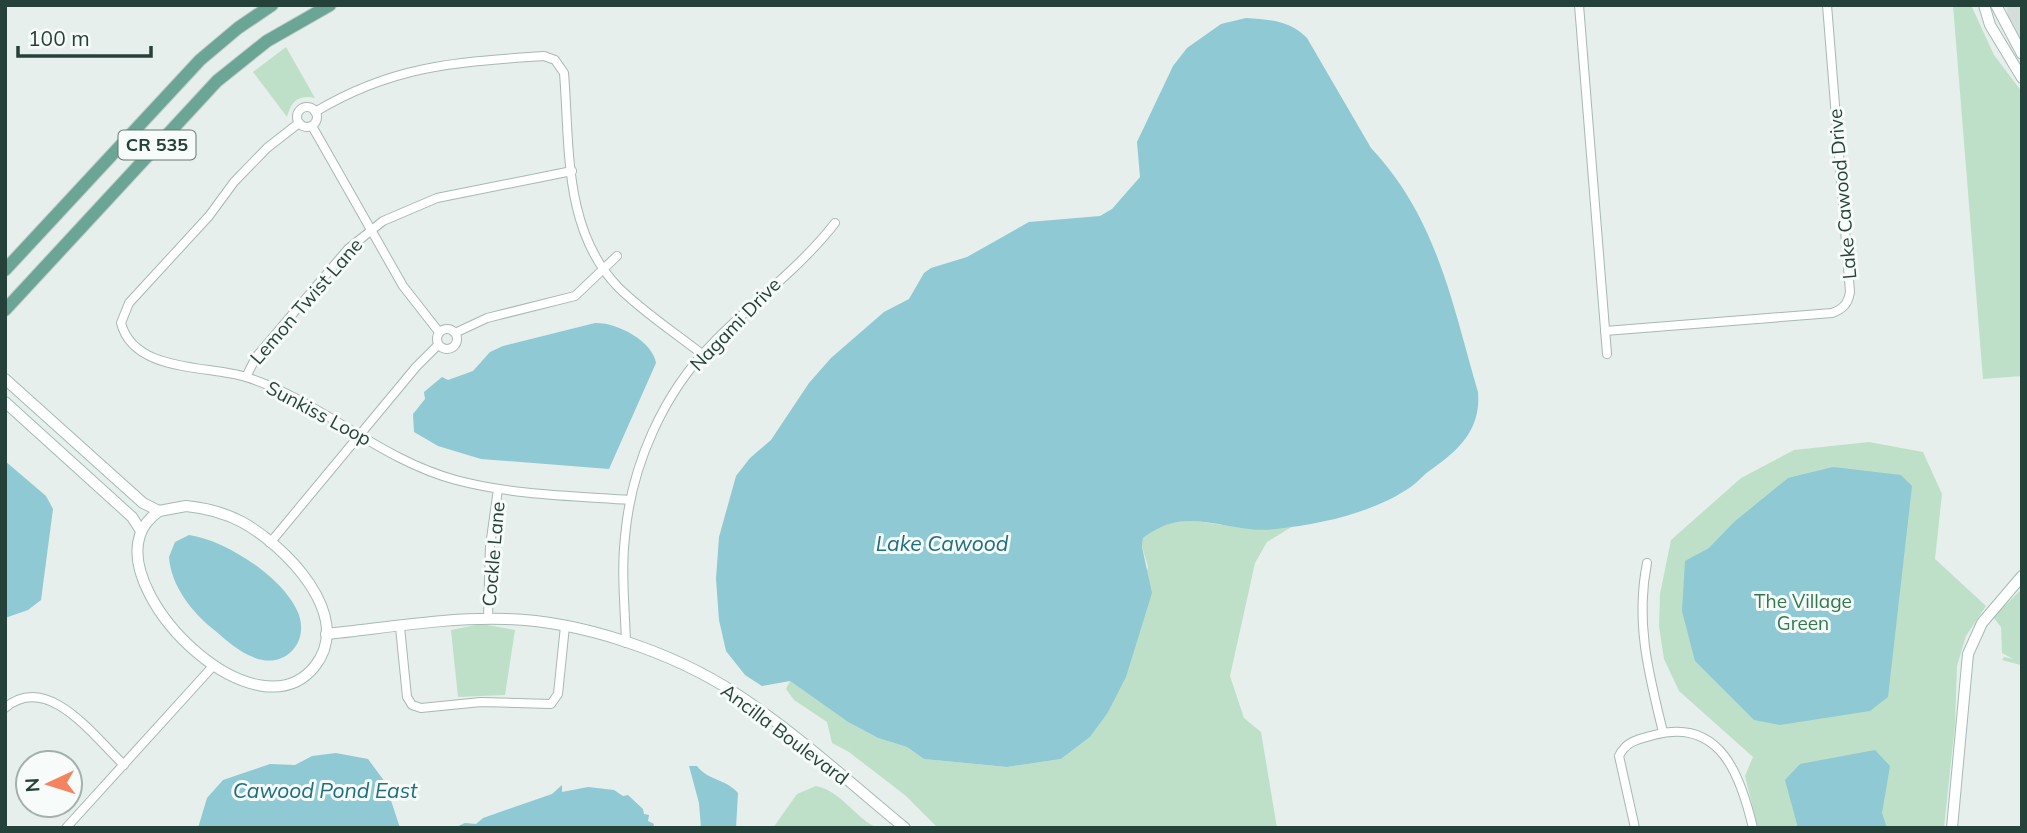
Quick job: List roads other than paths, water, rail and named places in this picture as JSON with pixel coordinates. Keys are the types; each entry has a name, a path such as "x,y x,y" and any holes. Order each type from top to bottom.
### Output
{"main road":[{"name":"CR 535","path":"5,270 200,60 238,28 272,5"},
{"name":"CR 535","path":"5,310 223,76 267,41 330,5"}],"street":[{"path":"1579,5 1607,354"},
{"name":"Lake Cawood Drive","path":"1605,331 1832,313 1841,310 1848,302 1850,292 1827,5"},
{"path":"1984,5 1990,25 2020,72"},
{"path":"1996,5 2022,54"},
{"path":"316,112 365,86 420,68 548,57 559,62 564,73 579,222 603,270 634,301 702,354"},
{"path":"308,107 316,112 317,120 312,126 299,123 300,110 308,107"},
{"name":"Sunkiss Loop","path":"299,123 241,175 200,226 129,303 122,318 127,335 155,359 246,377 297,399 432,472 498,489 630,500"},
{"path":"270,542 419,362 438,345 439,332 411,299 312,126"},
{"name":"Lemon Twist Lane","path":"246,377 262,349 295,314 344,253 370,229 404,210 437,198 572,171"},
{"name":"Nagami Drive","path":"626,643 624,549 630,500 655,427 702,354 835,223"},
{"path":"455,333 487,318 575,296 617,256"},
{"path":"438,345 452,348 457,341 455,333 447,329 439,332"},
{"path":"5,379 143,503 159,511"},
{"path":"5,402 132,517 141,531 139,558 154,602 174,630 215,665 248,684 271,687 287,685 314,667 323,652 326,634 323,608 314,589 270,542 242,522 216,511 180,506 159,511 141,531"},
{"name":"Cockle Lane","path":"488,618 490,553 498,489"},
{"path":"1647,563 1642,588 1641,626 1647,668 1663,733"},
{"path":"1952,828 1968,654 1982,623 2022,576"},
{"name":"Ancilla Boulevard","path":"326,634 488,618 565,626 626,643 688,667 737,694 905,828"},
{"path":"400,627 407,697 412,705 421,708 481,702 551,704 558,694 565,626"},
{"path":"66,828 215,665"},
{"path":"5,708 26,697 47,698 62,708 124,765"},
{"path":"1635,828 1619,756 1626,744 1633,740 1663,733 1681,733 1705,739 1724,754 1741,781 1753,828"}],"water":[{"name":"Lake Cawood","path":"1246,18 1286,24 1307,38 1371,148 1412,203 1440,263 1478,392 1476,417 1467,437 1412,486 1381,503 1347,516 1311,524 1258,530 1208,522 1176,522 1143,538 1142,547 1152,593 1126,677 1107,714 1090,737 1061,759 1007,767 924,759 907,747 878,738 848,722 790,681 762,686 745,675 726,651 719,620 716,579 719,537 736,476 750,458 771,440 809,383 831,358 884,312 909,299 924,273 931,268 967,257 1029,222 1100,216 1112,209 1140,177 1137,142 1173,66 1187,48 1221,24"},
{"path":"595,323 613,326 632,334 648,347 656,363 609,469 481,459 438,446 414,432 413,414 425,399 424,392 442,377 448,380 473,371 490,352 503,346"},
{"path":"5,461 46,496 53,509 41,600 28,610 5,618"},
{"path":"1833,467 1901,475 1912,486 1888,697 1870,711 1780,725 1754,720 1695,661 1682,611 1685,561 1709,548 1734,522 1788,478"},
{"path":"189,535 204,538 237,553 282,588 299,615 301,626 300,636 291,652 274,660 248,655 222,637 190,606 178,588 169,557 175,542"},
{"path":"1875,750 1890,766 1882,813 1887,828 1798,828 1785,780 1800,764"},
{"name":"Cawood Pond East","path":"336,753 368,759 385,782 400,828 198,828 207,798 223,780 270,764 295,765 312,756"},
{"path":"689,766 697,766 738,793 736,828 701,828 699,803"},
{"name":"Cawood Pond East","path":"562,785 562,792 588,787 614,790 623,796 628,795 643,809 644,814 649,815 648,821 654,824 653,828 454,828 465,823 476,824 483,818 552,794"}],"park label":[{"name":"The Village Green","path":"1803,612"}]}
